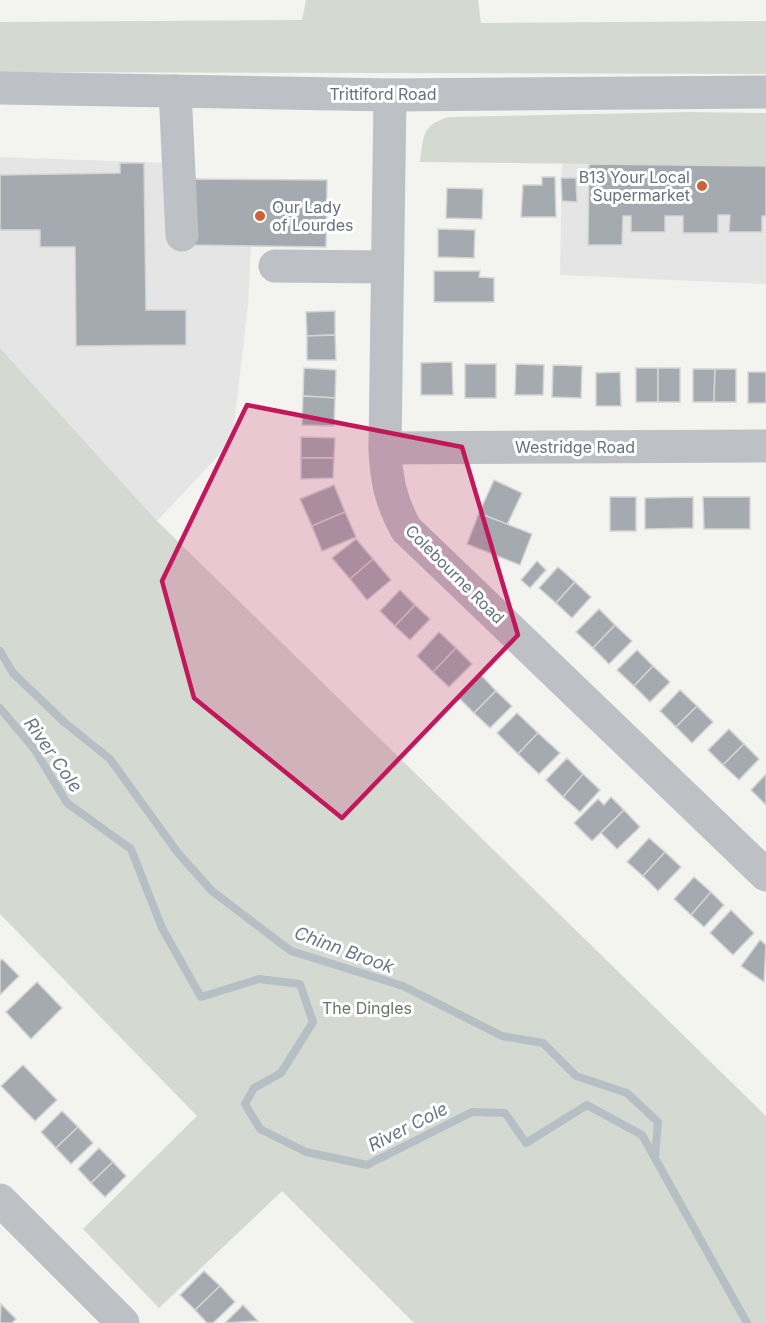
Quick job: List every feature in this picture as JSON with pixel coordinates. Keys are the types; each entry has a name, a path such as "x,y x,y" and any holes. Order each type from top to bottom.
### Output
{"street":[{"name":"Trittiford Road","path":"0,88 390,95 766,92"},
{"path":"175,91 182,235"},
{"name":"Colebourne Road","path":"390,95 385,448 386,480 395,510 406,529 766,875"},
{"path":"275,266 387,267"},
{"name":"Westridge Road","path":"385,448 766,446"},
{"path":"0,1200 123,1323"}],"highlighted area":[{"path":"247,405 462,447 518,635 342,818 194,698 162,581"}],"shaded area":[{"path":"0,157 195,164 194,245 251,246 248,305 232,441 157,521 0,348"},
{"path":"562,164 766,166 766,284 560,275"}],"green space":[{"path":"306,0 478,0 481,23 766,21 766,74 0,72 0,22 302,20"},
{"path":"689,112 766,113 766,166 420,162 424,138 429,128 449,117"},
{"name":"The Dingles","path":"0,348 157,521 766,1116 766,1323 414,1323 282,1191 159,1308 83,1229 197,1116 0,914"}],"building":[{"path":"120,163 144,163 146,310 186,310 186,345 76,346 75,247 40,247 40,230 0,230 0,175 120,173"},
{"path":"589,164 766,166 766,216 762,216 762,232 729,232 730,215 718,215 718,233 683,233 683,216 665,216 665,232 631,232 631,216 623,216 622,245 588,245"},
{"path":"542,177 555,177 556,217 521,217 523,185 542,185"},
{"path":"561,178 576,178 577,202 562,201"},
{"name":"Our Lady of Lourdes","path":"195,179 327,180 326,247 194,245"},
{"path":"447,188 483,189 482,219 446,218"},
{"path":"438,229 475,230 474,258 438,257"},
{"path":"434,271 480,271 479,277 494,278 494,302 434,302"},
{"path":"335,311 335,335 307,336 306,312"},
{"path":"335,335 336,360 307,360 307,336"},
{"path":"452,362 453,395 421,395 421,363"},
{"path":"465,364 496,364 496,398 465,398"},
{"path":"516,364 544,365 543,395 515,395"},
{"path":"553,365 582,366 581,398 552,397"},
{"path":"304,368 336,370 335,398 303,396"},
{"path":"636,368 658,368 658,402 636,402"},
{"path":"658,368 680,368 680,402 658,402"},
{"path":"693,369 715,369 714,402 693,402"},
{"path":"715,369 736,369 736,402 714,402"},
{"path":"620,372 621,406 596,406 596,373"},
{"path":"748,372 766,372 766,403 748,403"},
{"path":"303,396 335,398 334,426 302,425"},
{"path":"301,437 335,438 334,458 301,458"},
{"path":"301,458 334,458 333,478 301,479"},
{"path":"494,480 522,493 507,525 479,513"},
{"path":"334,485 345,512 312,526 300,499"},
{"path":"610,497 636,497 636,531 610,531"},
{"path":"693,497 693,528 645,529 645,498"},
{"path":"703,497 750,497 750,529 704,529"},
{"path":"345,512 356,537 322,551 312,526"},
{"path":"479,513 532,534 520,565 467,544"},
{"path":"356,539 373,559 350,579 332,558"},
{"path":"373,559 391,580 367,600 350,579"},
{"path":"537,561 546,570 530,588 521,580"},
{"path":"558,567 575,582 556,603 539,588"},
{"path":"575,582 591,597 572,618 556,603"},
{"path":"400,590 415,605 395,626 380,611"},
{"path":"415,605 430,619 410,640 395,626"},
{"path":"599,609 615,625 593,648 576,632"},
{"path":"615,625 632,641 609,664 593,648"},
{"path":"439,632 456,648 433,672 417,656"},
{"path":"456,648 472,664 449,687 433,672"},
{"path":"637,650 653,666 634,686 617,670"},
{"path":"653,666 670,682 650,702 634,686"},
{"path":"481,675 496,691 474,713 459,698"},
{"path":"680,690 697,706 676,727 660,711"},
{"path":"496,691 512,706 490,728 474,713"},
{"path":"697,706 713,722 692,743 676,727"},
{"path":"517,713 538,733 518,754 497,733"},
{"path":"729,729 744,744 723,765 708,750"},
{"path":"538,733 560,753 539,774 518,754"},
{"path":"744,744 759,759 739,780 723,765"},
{"path":"567,758 583,774 563,797 546,780"},
{"path":"583,774 600,790 580,812 563,797"},
{"path":"766,774 766,805 751,790"},
{"path":"611,797 624,810 592,841 574,823 598,799 604,805"},
{"path":"624,810 640,827 617,849 601,833"},
{"path":"649,838 665,852 643,876 627,862"},
{"path":"665,852 681,867 658,891 643,876"},
{"path":"694,877 711,892 691,915 674,899"},
{"path":"711,892 724,905 704,927 691,915"},
{"path":"731,910 754,933 733,955 710,933"},
{"path":"760,940 766,945 764,982 741,966"},
{"path":"2,959 19,976 0,995 0,961"},
{"path":"37,982 62,1008 31,1039 6,1012"},
{"path":"23,1065 57,1100 35,1121 1,1086"},
{"path":"62,1111 78,1127 56,1148 41,1132"},
{"path":"78,1127 93,1143 71,1164 56,1148"},
{"path":"99,1148 113,1162 91,1183 78,1169"},
{"path":"113,1162 126,1176 105,1197 91,1183"},
{"path":"204,1271 220,1286 195,1310 180,1295"},
{"path":"220,1286 235,1302 213,1323 207,1323 195,1310"},
{"path":"1,1304 16,1319 12,1323 0,1323"},
{"path":"243,1305 258,1321 225,1323"}],"waterway":[{"name":"Chinn Brook","path":"0,651 13,673 64,722 110,759 178,853 212,891 291,951 403,986 502,1036 543,1043 576,1076 627,1093 658,1122 655,1157"},
{"name":"River Cole","path":"0,708 35,750 67,803 131,849 162,928 201,997 259,979 300,984 313,1022 281,1073 254,1088 245,1104 260,1129 306,1152 367,1165 472,1112 505,1113 526,1143 587,1105 642,1135 747,1323"}],"place":[{"name":"B13 Your Local Supermarket","path":"702,186"},
{"name":"Our Lady of Lourdes","path":"260,216"}]}
